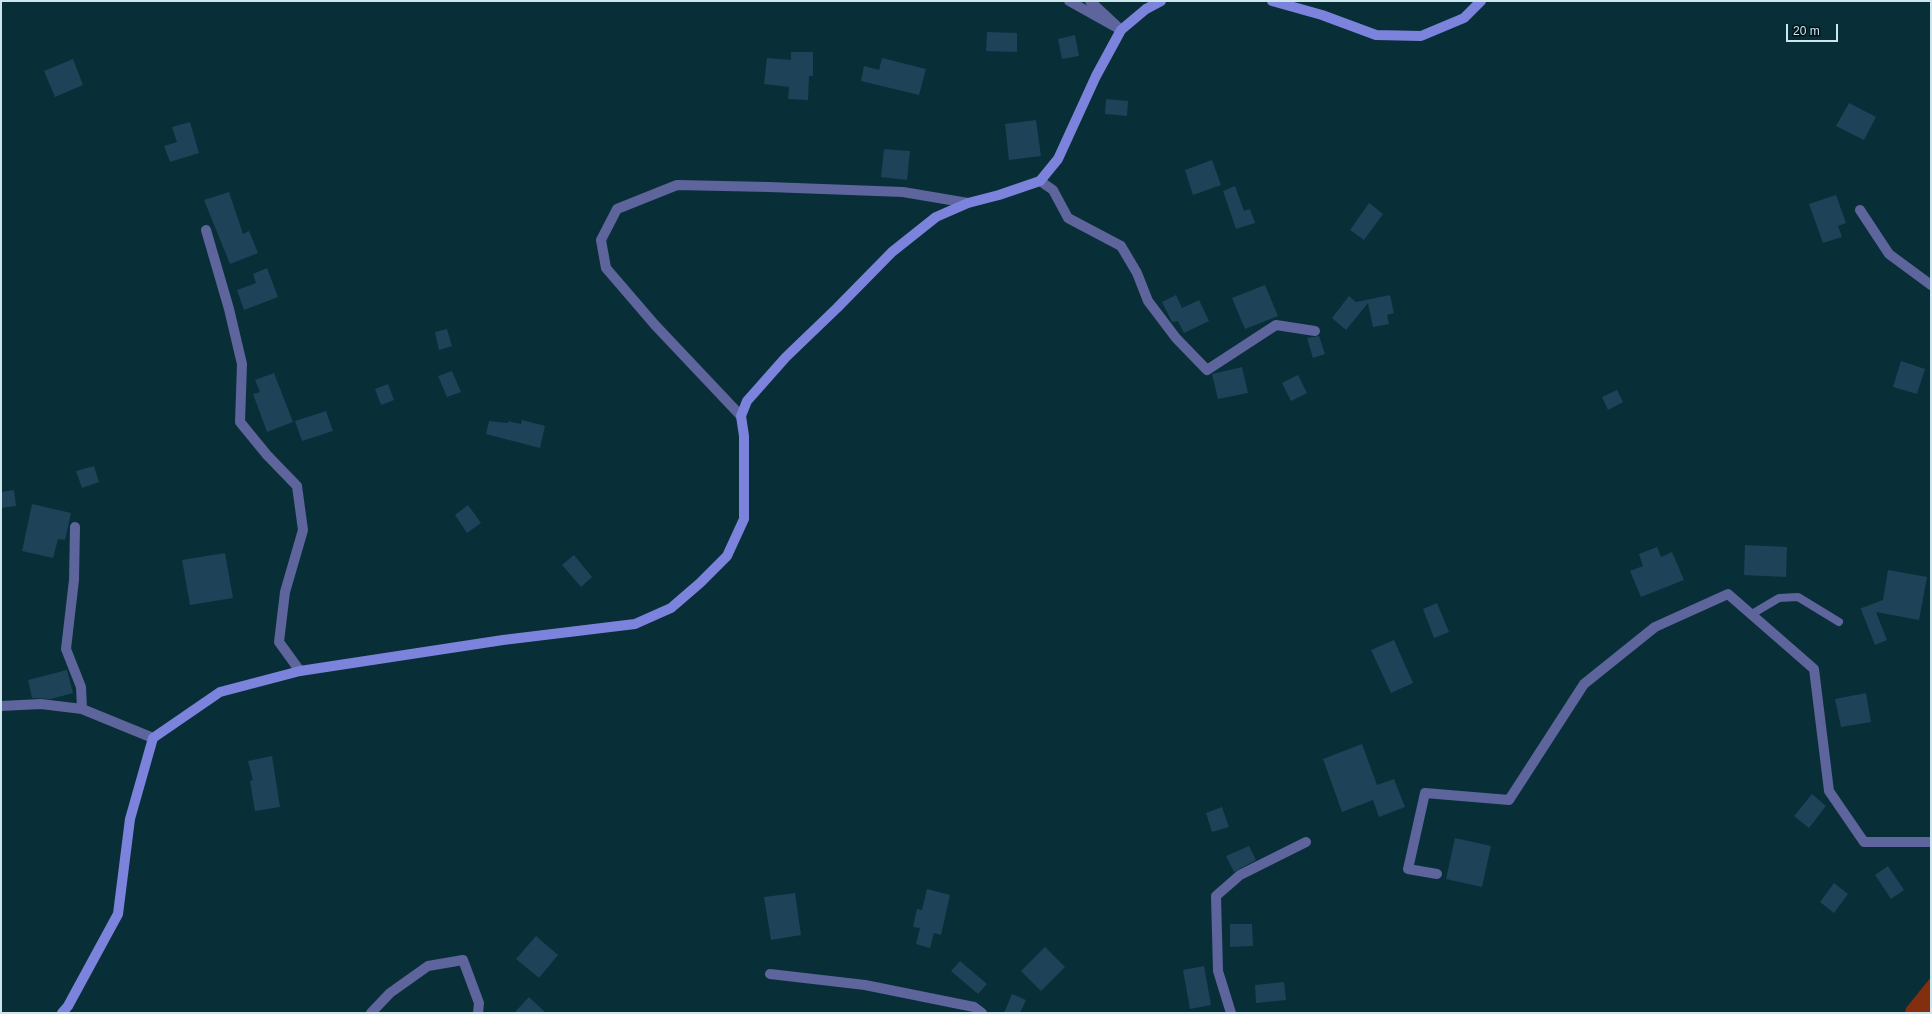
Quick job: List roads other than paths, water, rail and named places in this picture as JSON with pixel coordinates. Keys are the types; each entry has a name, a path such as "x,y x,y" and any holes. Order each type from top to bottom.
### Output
{"street":[{"path":"1069,1 1121,30"},
{"path":"1090,1 1121,30"},
{"path":"62,1013 68,1006 118,914 130,819 153,738 220,692 300,671 503,640 635,624 670,608 700,583 727,556 744,518 744,436 741,416 747,402 786,357 838,308 892,252 936,217 968,203 1000,195 1040,181 1058,159 1096,76 1121,30 1146,9 1161,1"},
{"path":"1272,1 1322,15 1376,35 1421,36 1464,18 1482,1"},
{"path":"1040,181 1053,190 1068,218 1121,246 1137,273 1148,301 1176,338 1207,370 1276,325 1315,331"},
{"path":"741,416 655,325 606,268 600,240 617,208 677,185 903,192 968,203"},
{"path":"1860,210 1890,254 1931,285"},
{"path":"206,230 229,310 242,364 240,422 267,455 297,486 303,530 285,592 279,642 300,671"},
{"path":"75,527 74,580 66,649 81,687 82,709"},
{"path":"1437,874 1408,869 1425,793 1509,800 1584,684 1655,627 1728,594 1814,668 1829,790 1864,842 1931,842"},
{"path":"1,706 40,704 82,709 153,738"},
{"path":"1231,1013 1218,971 1216,896 1240,875 1306,842"},
{"path":"371,1013 390,993 428,966 463,960 479,1003 478,1013"},
{"path":"770,974 865,985 974,1007 982,1013"}],"lane":[{"path":"1752,614 1779,598 1798,597 1839,622"}]}
